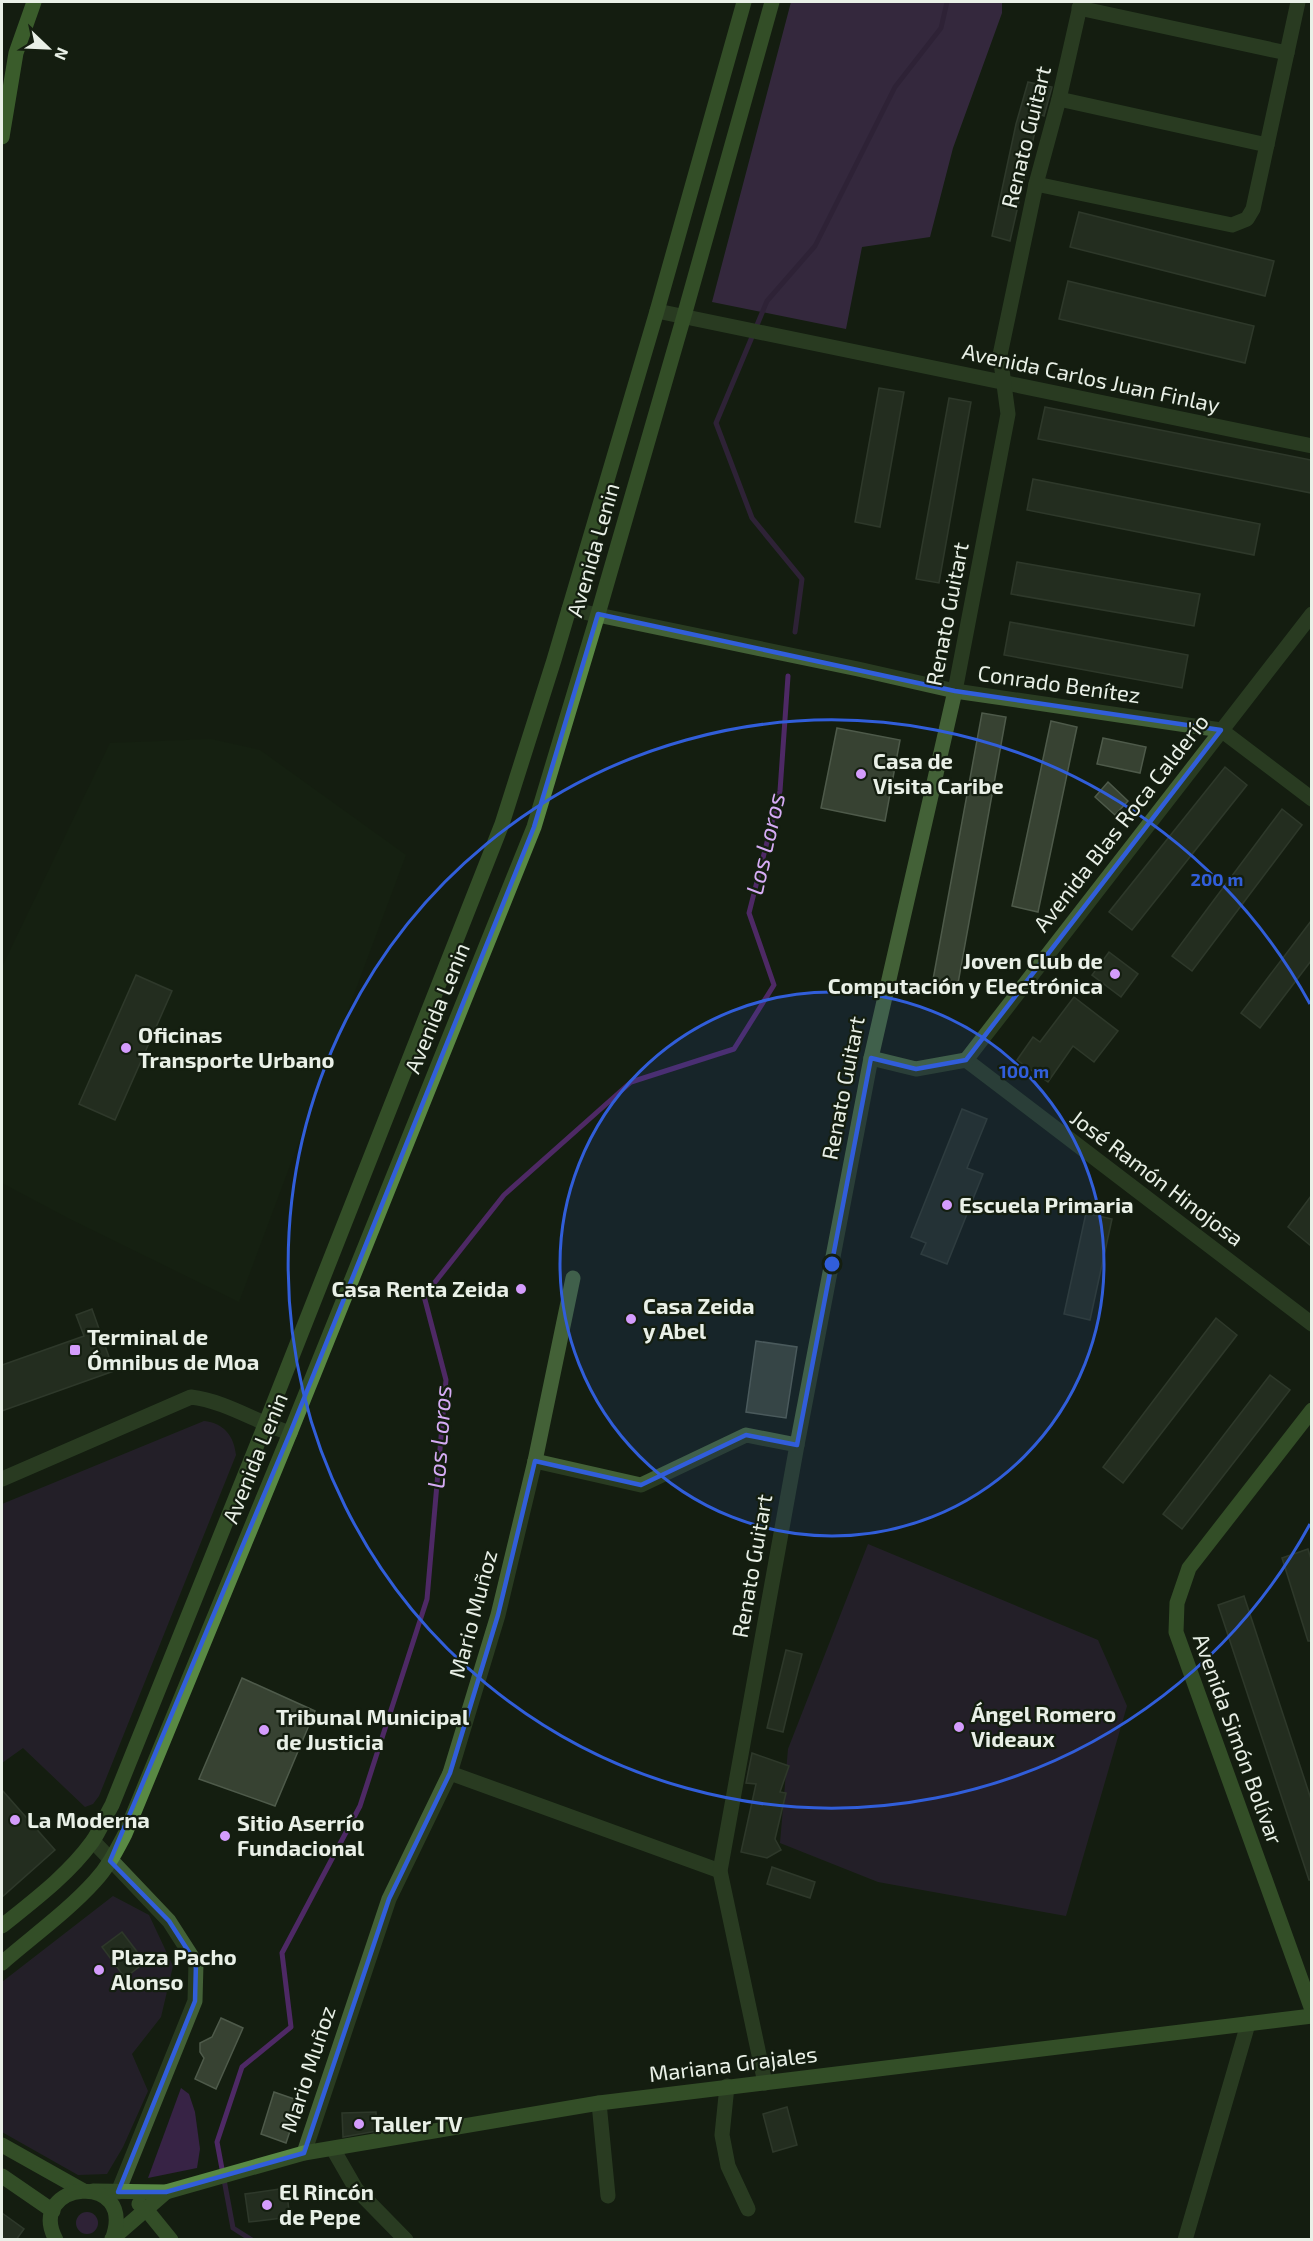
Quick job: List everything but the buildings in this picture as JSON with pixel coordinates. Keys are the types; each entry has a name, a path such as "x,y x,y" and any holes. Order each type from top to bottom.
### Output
{"main road":[{"path":"2,137 16,52 34,2"},
{"name":"Avenida Lenin","path":"2,1926 74,1863 93,1841 111,1805 265,1425 502,824 569,609 657,311 744,2"},
{"name":"Avenida Lenin","path":"2,1963 96,1881 125,1834 290,1433 534,826 598,614 772,2"},
{"name":"Avenida Simón Bolívar","path":"1311,1410 1189,1568 1177,1603 1176,1632 1311,2010"},
{"name":"Mariana Grajales","path":"87,2191 166,2192 304,2152 599,2103 1311,2016"},
{"name":"Mariana Grajales","path":"2,2145 108,2201 114,2210 115,2230 112,2240"},
{"path":"2,2176 53,2211"},
{"path":"56,2240 51,2222 53,2211 64,2196 87,2191"},
{"path":"118,2192 146,2208 171,2240"},
{"name":"Mariana Grajales","path":"112,2240 166,2192"}],"street":[{"path":"1036,183 1232,225 1247,219 1253,209 1298,2"},
{"path":"1080,5 1287,53"},
{"name":"Renato Guitart","path":"765,2083 720,1871 797,1445 871,1058 955,691 1008,414 1000,355 1036,183 1059,99 1080,5"},
{"path":"1059,99 1267,145"},
{"path":"657,311 684,316"},
{"name":"Avenida Carlos Juan Finlay","path":"684,316 1311,446"},
{"name":"Conrado Benítez","path":"569,609 955,691 1221,730 1311,799"},
{"name":"Avenida Blas Roca Calderío","path":"966,1060 1311,614"},
{"path":"871,1058 916,1069 966,1060"},
{"name":"José Ramón Hinojosa","path":"966,1060 1311,1324"},
{"name":"Mario Muñoz","path":"304,2152 388,1899 450,1773 498,1615 535,1461 573,1278"},
{"path":"2,1479 190,1397 209,1399 265,1425 290,1433"},
{"path":"535,1461 641,1485 746,1435 797,1445"},
{"path":"450,1773 720,1871"},
{"path":"93,1841 169,1921 196,1963 195,2001 118,2192"},
{"path":"1185,2240 1248,2024"},
{"path":"727,2086 722,2135 728,2166 748,2209"},
{"path":"599,2103 608,2196"},
{"path":"333,2149 356,2189 406,2240"}],"highlighted area":[{"path":"598,614 955,691 1221,730 966,1060 916,1069 871,1058 797,1445 746,1435 641,1485 535,1461 498,1615 450,1773 389,1899 304,2153 166,2192 118,2192 195,2001 196,1963 169,1921 110,1861 290,1433 534,827"}],"shaded area":[{"path":"791,2 1002,2 1002,13 953,148 930,237 862,247 846,329 712,302"},
{"path":"211,739 260,750 406,855 239,1302 2,1183 2,967 110,743"},
{"path":"204,1421 217,1424 227,1432 233,1442 236,1455 99,1796 93,1804 85,1807 23,1748 2,1763 2,1504"},
{"name":"Ángel Romero Videaux","path":"868,1544 1098,1640 1127,1706 1066,1916 878,1882 780,1843 788,1749"},
{"path":"113,1896 149,1915 173,1966 161,2017 132,2054 148,2091 123,2147 107,2174 78,2175 2,2132 2,1982"},
{"path":"181,2088 189,2094 195,2112 200,2149 197,2168 148,2178"},
{"path":"87,2212 95,2215 98,2223 95,2231 87,2234 79,2231 76,2223 79,2215"}],"waterway":[{"path":"795,632 802,579 752,518 716,423 767,301 815,246 895,87 941,28 947,2"},
{"name":"Los Loros","path":"252,2240 233,2228 217,2142 242,2067 291,2027 282,1953 360,1806 427,1599 446,1380 424,1296 504,1195 631,1082 734,1049 774,985 749,913 780,791 788,676"}],"place":[{"name":"Casa de Visita Caribe","path":"861,774"},
{"name":"Joven Club de Computación y Electrónica","path":"1115,974"},
{"name":"Oficinas Transporte Urbano","path":"126,1048"},
{"name":"Escuela Primaria","path":"947,1205"},
{"name":"Casa Renta Zeida","path":"521,1289"},
{"name":"Casa Zeida y Abel","path":"631,1319"},
{"name":"Terminal de Ómnibus de Moa","path":"75,1350"},
{"name":"Ángel Romero Videaux","path":"959,1727"},
{"name":"Tribunal Municipal de Justicia","path":"264,1730"},
{"name":"La Moderna","path":"15,1820"},
{"name":"Sitio Aserrío Fundacional","path":"225,1836"},
{"name":"Plaza Pacho Alonso","path":"99,1970"},
{"name":"Taller TV","path":"359,2124"},
{"name":"El Rincón de Pepe","path":"267,2205"}]}
